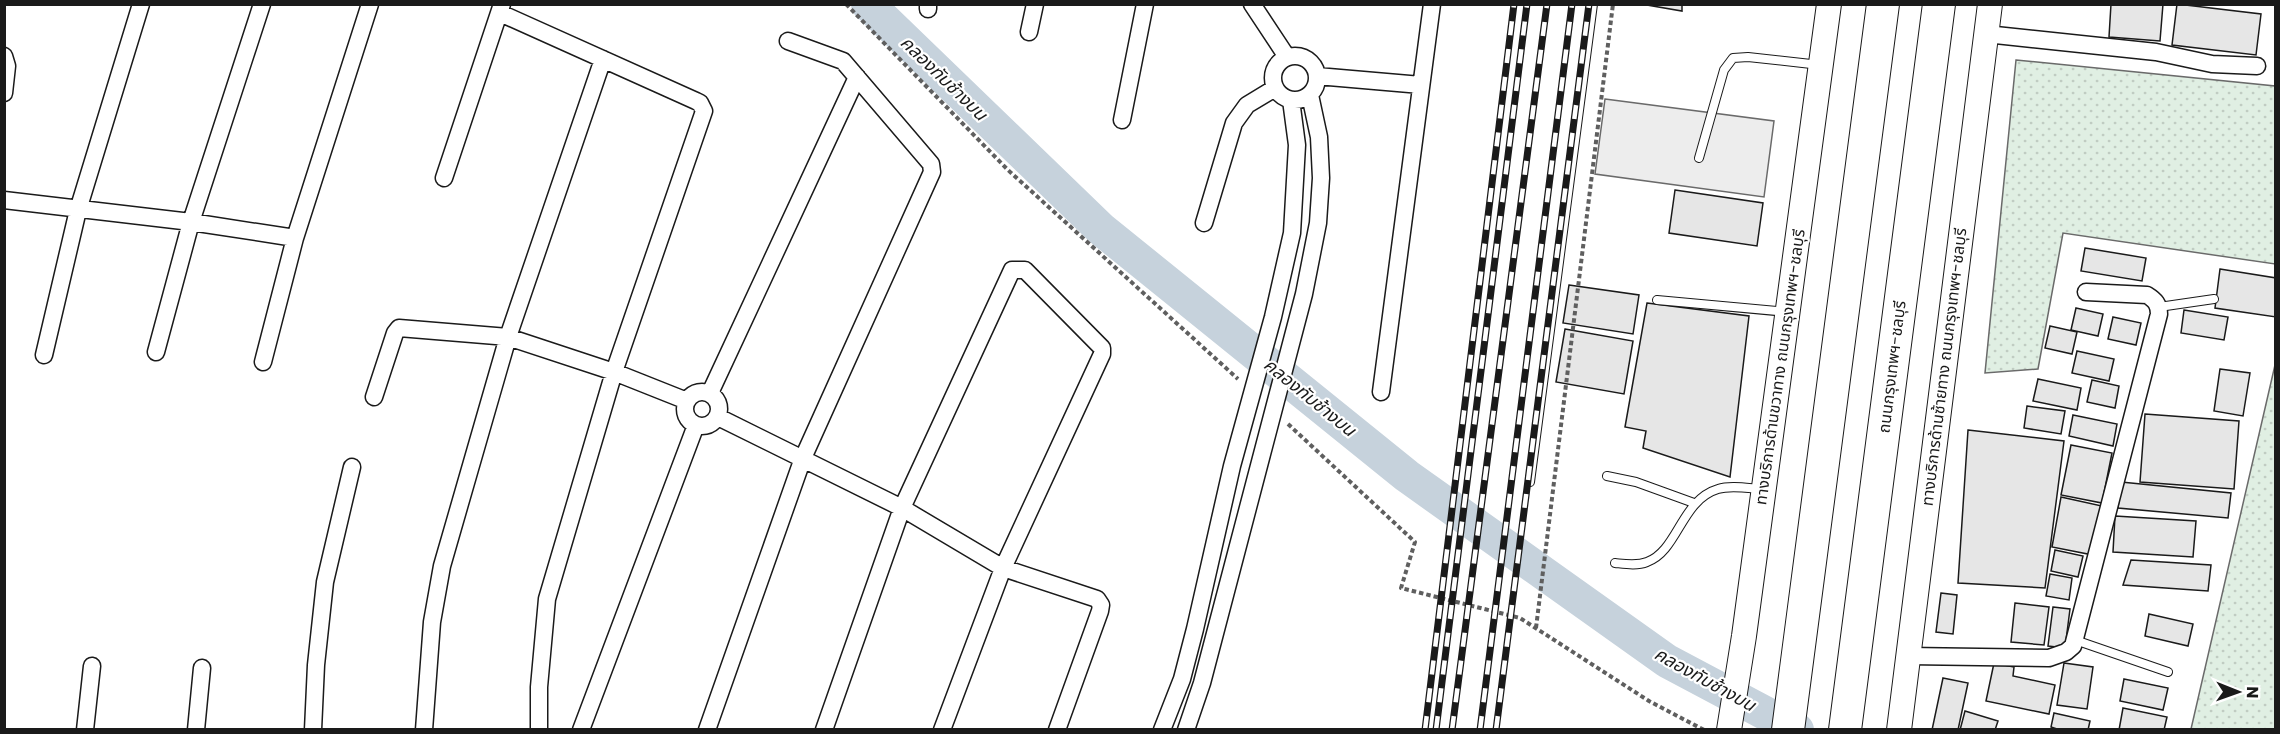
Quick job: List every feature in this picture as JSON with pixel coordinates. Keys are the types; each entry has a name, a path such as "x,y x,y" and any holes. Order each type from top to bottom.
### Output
{"highway":[{"path":"1788,729 1883,4"},
{"name":"ถนนกรุงเทพฯ-ชลบุรี","path":"1845,729 1939,4"}],"main road":[{"name":"ทางบริการด้านขวาทาง ถนนกรุงเทพฯ-ชลบุรี","path":"1729,729 1744,636 1829,4"},
{"name":"ทางบริการด้านซ้ายทาง ถนนกรุงเทพฯ-ชลบุรี","path":"1899,728 1990,4"}],"street":[{"path":"44,355 78,210 141,4"},
{"path":"156,352 191,222 262,4"},
{"path":"263,362 295,238 370,4"},
{"path":"1029,32 1035,4"},
{"path":"1122,120 1145,4"},
{"path":"1252,4 1287,57"},
{"path":"1381,392 1432,4"},
{"path":"444,178 501,9 700,103 704,111 614,372 547,600 539,687 539,729"},
{"path":"1986,34 2156,52 2212,64 2257,66"},
{"path":"707,729 803,458 932,172 931,164 843,61 788,41"},
{"path":"1301,56 1312,63 1317,76 1316,86 1310,95 1301,100 1291,100 1282,96 1275,88 1273,76 1278,64 1287,57 1301,56"},
{"path":"4,57 7,66 4,93"},
{"path":"424,729 432,622 441,566 508,337 603,59"},
{"path":"1317,76 1421,85"},
{"path":"710,393 857,77"},
{"path":"1204,223 1234,123 1247,105 1275,88"},
{"path":"1186,729 1214,639 1304,294 1318,224 1322,178 1319,137 1310,95"},
{"path":"1162,729 1182,680 1232,466 1273,317 1292,233 1297,145 1291,100"},
{"path":"4,200 191,222 295,238"},
{"path":"824,729 902,508 1012,270 1025,270 1102,348 1102,354 1003,568 942,729"},
{"path":"1280,288 1304,294"},
{"path":"1908,656 2049,658 2066,652 2073,646 2159,307 2155,300 2147,295 2086,292"},
{"path":"374,397 390,344 399,328 508,337 614,372 687,400"},
{"path":"697,392 710,393 719,403 718,417 709,425 696,425 687,418 685,406 687,400 697,392"},
{"path":"718,417 902,508 1003,568 1097,599 1101,604 1057,729"},
{"path":"581,729 696,425"},
{"path":"313,729 316,665 325,582 352,467"},
{"path":"1195,629 1214,639"},
{"path":"85,729 92,666"},
{"path":"196,729 201,669"}],"lane":[{"path":"1530,482 1593,4"},
{"path":"1699,158 1724,70 1733,58 1748,57 1821,66"},
{"path":"2159,307 2214,299"},
{"path":"1657,300 1787,312"},
{"path":"1607,476 1636,482 1694,503"},
{"path":"1615,563 1631,565 1649,562 1660,554 1694,503 1704,495 1719,488 1764,490"},
{"path":"2075,640 2168,672"}],"path":[{"path":"846,4 1008,170 1244,384"},
{"path":"1536,628 1613,4"},
{"path":"1284,421 1415,542 1401,588 1520,618 1649,701 1704,729"}],"green space":[{"path":"2016,60 2275,86 2275,264 2063,233 2038,369 1985,373"},
{"path":"2275,365 2275,729 2191,729"}],"shaded area":[{"path":"1605,99 1774,121 1764,197 1595,174"}],"building":[{"path":"1641,4 1682,4 1682,11"},
{"path":"2111,4 2163,4 2160,41 2109,37"},
{"path":"2177,4 2261,14 2256,55 2172,45"},
{"path":"1675,190 1763,203 1757,246 1669,233"},
{"path":"2085,248 2146,258 2142,281 2081,271"},
{"path":"2220,269 2276,278 2276,317 2215,308"},
{"path":"1569,285 1639,295 1633,334 1563,323"},
{"path":"1647,303 1749,316 1730,477 1643,448 1646,431 1625,427"},
{"path":"2076,308 2103,314 2098,336 2071,330"},
{"path":"2184,310 2228,317 2224,340 2181,333"},
{"path":"2113,317 2141,323 2136,345 2108,339"},
{"path":"2050,326 2077,332 2072,354 2045,348"},
{"path":"1565,329 1633,341 1624,394 1556,382"},
{"path":"2077,351 2114,359 2109,381 2072,373"},
{"path":"2220,369 2250,373 2243,416 2214,411"},
{"path":"2038,379 2081,388 2077,410 2033,401"},
{"path":"2092,380 2119,386 2115,408 2087,402"},
{"path":"2027,406 2065,411 2061,434 2024,428"},
{"path":"2145,414 2239,421 2234,489 2140,482"},
{"path":"2073,415 2117,424 2113,446 2069,436"},
{"path":"1968,430 2064,441 2045,588 1958,583"},
{"path":"2071,445 2112,453 2102,503 2061,495"},
{"path":"2121,482 2231,493 2228,518 2118,508"},
{"path":"2061,497 2102,506 2093,555 2052,547"},
{"path":"2115,516 2196,521 2193,557 2113,552"},
{"path":"2055,550 2083,556 2078,577 2051,571"},
{"path":"2131,560 2211,565 2208,591 2123,585"},
{"path":"2050,574 2072,578 2069,600 2046,596"},
{"path":"1941,593 1957,595 1953,634 1936,632"},
{"path":"2015,603 2049,607 2044,645 2011,642"},
{"path":"2053,607 2070,609 2065,648 2048,646"},
{"path":"2149,614 2193,624 2188,646 2145,636"},
{"path":"1994,663 2014,667 2013,676 2055,685 2049,714 1986,701"},
{"path":"2064,663 2093,667 2087,709 2057,705"},
{"path":"1943,678 1968,683 1958,730 1932,730"},
{"path":"2124,679 2168,688 2163,710 2120,701"},
{"path":"2123,708 2167,717 2164,730 2119,730"},
{"path":"1965,711 1998,721 1995,730 1960,730"},
{"path":"2054,713 2090,721 2088,730 2060,730 2051,727"}],"waterway":[{"name":"คลองทับช้างบน","path":"868,4 1101,229 1407,476 1667,661 1797,730"}],"railway":[{"path":"1425,730 1514,4"},
{"path":"1436,730 1527,4"},
{"path":"1452,730 1547,4"},
{"path":"1480,730 1572,4"},
{"path":"1496,730 1589,4"}]}
